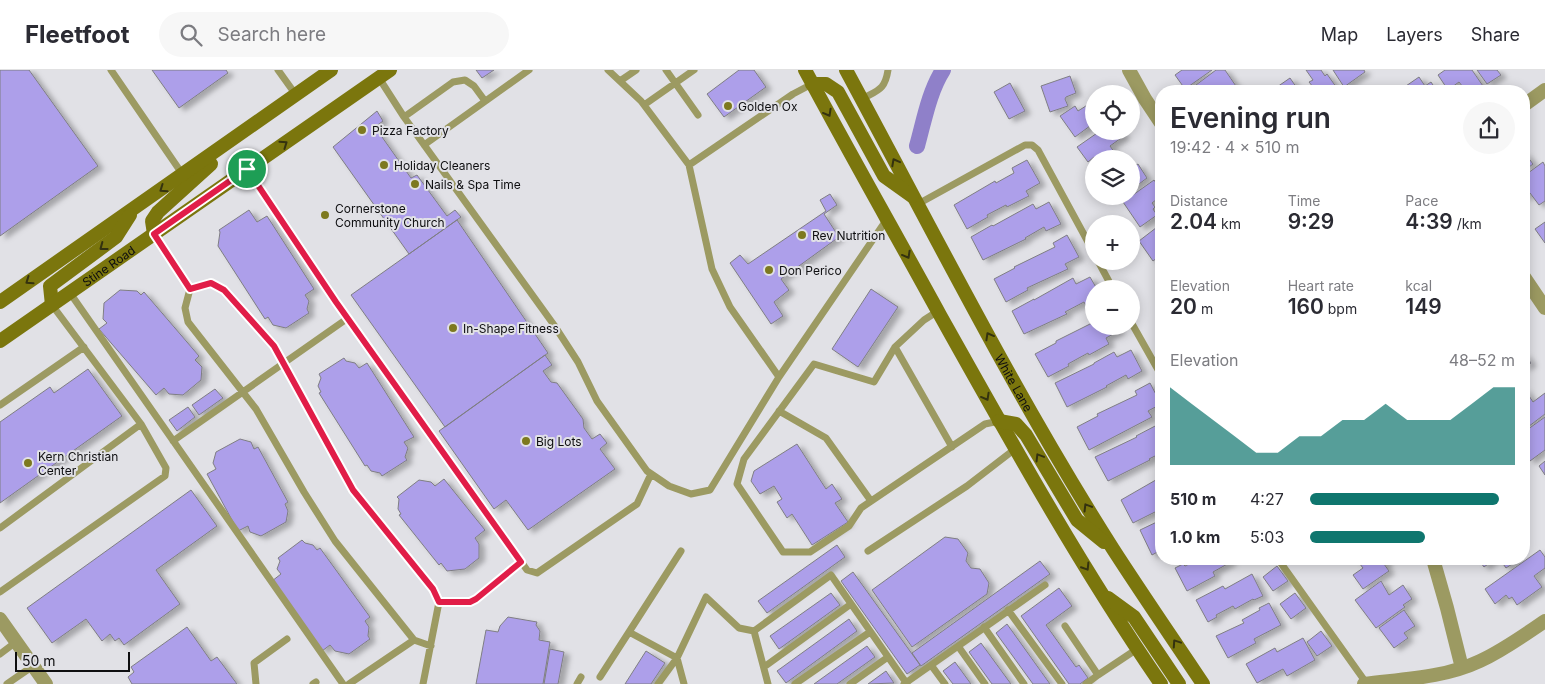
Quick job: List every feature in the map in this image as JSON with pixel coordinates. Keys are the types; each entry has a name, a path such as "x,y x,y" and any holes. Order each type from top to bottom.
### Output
{"main road":[{"path":"0,302 133,210 186,179 252,126 332,70"},
{"path":"805,70 1015,449 1137,649 1161,684"},
{"name":"White Lane","path":"846,70 1020,392 1112,548 1202,684"},
{"name":"Stine Road","path":"0,342 383,73"},
{"path":"812,84 826,84 838,92 884,176 916,201"},
{"path":"154,234 152,221 186,179"},
{"path":"52,305 50,286 116,237 133,210"},
{"path":"999,420 1016,424 1026,435 1076,520 1112,548"},
{"path":"1103,594 1134,617 1179,684"}],"street":[{"path":"1130,70 1155,114"},
{"path":"1530,101 1545,90"},
{"path":"1530,286 1545,308"},
{"path":"1435,565 1462,668"},
{"path":"0,619 46,684"},
{"path":"1366,684 1434,675 1462,668 1479,662 1505,648 1545,621"}],"lane":[{"path":"111,70 186,179"},
{"path":"278,70 296,95"},
{"path":"424,145 529,70"},
{"path":"608,70 644,105 689,165 712,269 730,307 779,377"},
{"path":"620,81 636,70"},
{"path":"666,70 698,115"},
{"path":"644,105 694,70"},
{"path":"862,99 882,88 887,82 888,70"},
{"path":"383,73 404,117 554,325 578,362 597,401 651,474 669,486 691,494 710,490 779,377 886,219"},
{"path":"404,117 453,82 465,80 474,86 485,101"},
{"path":"689,165 793,94 812,84"},
{"path":"916,201 1026,145 1032,145 1038,150 1085,236"},
{"path":"247,169 348,318 527,570 537,573 637,504 651,474"},
{"path":"154,234 190,289 185,308 188,322 256,409 335,541 414,640 431,646"},
{"path":"190,289 211,283 224,290 274,346 353,490 433,589 439,602 423,684"},
{"path":"70,292 343,684"},
{"path":"0,592 165,476 166,468 141,424 52,305"},
{"path":"938,312 924,320 895,347 874,382 814,364 744,459 737,484 783,552 810,552 849,526 861,508 985,424 999,420"},
{"path":"173,440 348,318"},
{"path":"1138,335 1155,365"},
{"path":"0,405 84,347"},
{"path":"895,347 952,447"},
{"path":"779,411 826,438 872,501"},
{"path":"0,528 141,424"},
{"path":"868,551 967,486 1015,449"},
{"path":"600,677 681,551"},
{"path":"439,602 470,602 521,562"},
{"path":"1282,565 1366,684"},
{"path":"658,684 676,658 706,597 739,628 754,631 831,576 906,683 1045,584"},
{"path":"764,667 851,604"},
{"path":"1008,610 1062,684"},
{"path":"1065,626 1098,676"},
{"path":"984,628 1024,684"},
{"path":"754,631 768,684"},
{"path":"629,632 676,658 684,684"},
{"path":"795,684 870,632"},
{"path":"256,684 254,663 287,639"},
{"path":"349,684 414,640"},
{"path":"0,654 16,642"},
{"path":"958,646 985,684"},
{"path":"1086,684 1137,649"},
{"path":"850,684 888,657"},
{"path":"931,665 945,684"},
{"path":"7,684 33,666"}],"building":[{"path":"0,70 29,70 98,166 0,236"},
{"path":"152,70 226,70 228,73 179,108"},
{"path":"476,70 494,70 482,78"},
{"name":"Golden Ox","path":"739,70 754,70 766,87 724,117 707,94"},
{"path":"1182,70 1212,70 1191,85 1182,85 1175,75"},
{"path":"1216,70 1225,70 1235,85 1196,85"},
{"path":"1306,70 1321,70 1325,76 1327,74 1335,85 1311,85 1309,82 1313,80"},
{"path":"1333,70 1364,70 1365,72 1347,85 1343,85"},
{"path":"1445,70 1472,70 1482,85 1461,85 1459,82 1455,85 1445,85 1438,75"},
{"path":"1477,70 1497,70 1501,75 1487,84"},
{"path":"1070,76 1076,93 1066,97 1068,106 1050,112 1041,86"},
{"path":"1419,77 1424,85 1407,85"},
{"path":"1290,78 1295,85 1280,85"},
{"path":"1010,83 1025,111 1009,119 994,92"},
{"path":"1075,106 1078,111 1085,107 1085,130 1075,137 1060,116"},
{"path":"377,111 383,121 375,127 411,178 417,175 447,216 455,210 461,217 409,254 333,147"},
{"path":"1087,140 1118,140 1110,146 1113,150 1085,150 1085,158 1077,147"},
{"path":"1027,160 1040,183 1026,191 1029,196 987,215 988,217 967,229 954,205 995,181 996,183 1014,173 1012,168"},
{"path":"1543,162 1545,166 1545,201 1539,205 1530,193 1530,172"},
{"path":"1140,167 1147,178 1140,183"},
{"path":"1154,180 1155,201 1152,203 1155,207 1153,209 1155,216 1140,227 1140,215 1132,215 1125,205 1140,205 1140,190"},
{"path":"830,194 837,205 824,214 839,237 781,279 789,290 774,302 783,316 771,324 730,263 740,255 748,264 826,211 820,200"},
{"path":"1049,202 1061,224 1046,231 1044,227 1026,239 983,260 971,237 1033,204 1036,209"},
{"path":"249,210 257,222 267,216 314,289 305,295 309,301 307,309 309,313 286,328 273,325 268,317 265,319 218,246 219,230"},
{"path":"457,220 548,353 445,427 351,295"},
{"path":"1545,222 1545,243 1535,229"},
{"path":"1155,229 1155,260 1153,261 1140,240"},
{"path":"1067,235 1079,257 1065,264 1068,269 1027,288 1028,290 1006,302 994,279 1055,247 1053,243"},
{"path":"1090,277 1092,280 1085,280 1085,304 1084,302 1065,312 1067,314 1024,334 1012,311 1073,278 1076,284"},
{"path":"871,289 898,307 858,367 832,349"},
{"path":"120,290 137,291 141,295 144,292 199,356 195,360 202,367 201,380 183,395 169,394 164,388 156,395 99,329 107,323 103,319 104,303"},
{"path":"1085,326 1085,335 1112,335 1106,338 1109,344 1089,355 1088,353 1048,377 1035,354 1056,343 1056,341"},
{"path":"1131,350 1142,371 1128,379 1126,375 1067,407 1055,383 1114,352 1117,357"},
{"name":"Big Lots","path":"545,355 552,365 543,371 551,382 557,383 583,419 584,428 592,439 600,434 607,443 600,449 615,469 528,530 506,500 494,509 439,431"},
{"path":"344,358 346,361 355,363 359,368 367,363 414,437 404,442 408,448 405,457 407,460 382,476 380,473 371,471 367,465 365,466 319,393 321,392 318,386 321,378 319,374"},
{"name":"Kern Christian Center","path":"88,369 122,416 0,503 0,422 50,387 54,393"},
{"path":"1150,383 1155,393 1155,407 1148,411 1152,417 1089,450 1077,427 1098,416 1097,414 1137,395 1135,391"},
{"path":"215,389 223,398 199,415 192,405"},
{"path":"1545,393 1545,414 1530,425 1530,397 1533,402"},
{"path":"188,407 195,417 177,431 169,420"},
{"path":"1545,417 1545,450 1530,461 1530,428"},
{"path":"1155,426 1155,456 1108,481 1095,457"},
{"path":"240,439 251,442 254,449 258,447 288,502 285,504 288,511 286,522 261,536 250,532 248,526 238,531 207,474 216,469 213,463 216,452"},
{"path":"797,444 826,489 832,484 842,499 835,503 848,522 812,545 792,514 787,518 777,502 782,499 774,486 760,494 751,481 754,471"},
{"path":"1545,461 1545,475 1539,466"},
{"path":"444,479 485,530 475,538 479,544 479,558 465,569 447,571 441,563 439,565 399,515 401,514 398,509 399,499 397,497 419,480 431,482 435,486"},
{"path":"1155,480 1155,512 1133,523 1121,500"},
{"path":"191,490 217,526 156,570 180,604 124,645 119,638 115,641 110,634 102,641 86,619 52,643 27,608"},
{"path":"1155,523 1155,553 1152,555 1140,530"},
{"path":"945,537 958,539 968,553 966,561 971,568 980,569 989,583 987,594 912,647 872,590"},
{"path":"302,540 313,545 317,550 320,548 370,617 365,621 369,627 368,636 370,639 349,654 335,651 330,645 322,651 272,581 281,574 277,569 280,561 278,558"},
{"path":"837,545 845,557 767,613 758,601"},
{"path":"1540,550 1545,557 1545,568 1534,576 1542,587 1517,605 1512,597 1509,599 1506,595 1495,604 1485,589 1519,565 1530,565 1530,557"},
{"path":"1040,561 1050,574 921,666 912,653"},
{"path":"1181,565 1226,565 1213,572 1215,576 1187,591 1175,568"},
{"path":"1361,565 1385,565 1389,571 1363,589 1353,575 1363,568"},
{"path":"1277,566 1288,581 1273,591 1263,577"},
{"path":"853,572 920,665 907,674 841,581"},
{"path":"1252,574 1263,596 1235,609 1233,606 1216,615 1217,617 1208,622 1196,600 1223,586 1225,589"},
{"path":"1381,581 1389,595 1403,585 1412,599 1403,605 1405,607 1376,628 1355,600"},
{"path":"1059,588 1072,606 1046,625 1076,667 1079,665 1088,678 1080,684 1069,684 1021,616"},
{"path":"831,593 840,605 779,649 770,636"},
{"path":"1295,593 1306,608 1291,619 1280,604"},
{"path":"1269,603 1281,625 1254,639 1256,643 1228,658 1216,636 1244,623 1242,620"},
{"path":"1404,610 1415,626 1404,633 1408,638 1394,648 1379,628"},
{"path":"508,617 537,622 536,625 540,631 539,640 550,642 543,684 476,684 486,630 498,632 500,626"},
{"path":"849,619 857,631 786,683 777,671"},
{"path":"1007,624 1050,684 1033,684 996,633"},
{"path":"187,627 211,661 217,657 237,684 132,684 128,677 134,672 131,667"},
{"path":"1321,631 1332,646 1317,656 1307,642"},
{"path":"1303,638 1315,660 1287,676 1283,669 1257,683 1246,664 1275,648 1277,652"},
{"path":"981,643 1011,684 992,684 969,652"},
{"path":"867,646 875,657 837,684 814,684"},
{"path":"550,649 564,652 558,684 544,684"},
{"path":"646,651 665,663 651,684 625,684"},
{"path":"955,662 971,684 953,684 943,671"},
{"path":"886,671 894,683 868,684"}],"waterway":[{"path":"917,146 930,97 943,70"}],"place":[{"name":"Golden Ox","path":"728,106"},
{"name":"Pizza Factory","path":"362,130"},
{"name":"Holiday Cleaners","path":"384,165"},
{"name":"Nails & Spa Time","path":"415,184"},
{"name":"Cornerstone Community Church","path":"325,215"},
{"name":"Rev Nutrition","path":"802,235"},
{"name":"Don Perico","path":"769,270"},
{"name":"In-Shape Fitness","path":"453,328"},
{"name":"Big Lots","path":"526,441"},
{"name":"Kern Christian Center","path":"28,463"}],"route":[{"path":"247,169 336,302 521,562 476,599 470,602 439,602 433,589 353,490 274,346 224,290 211,283 190,289 154,234 247,169"}]}
